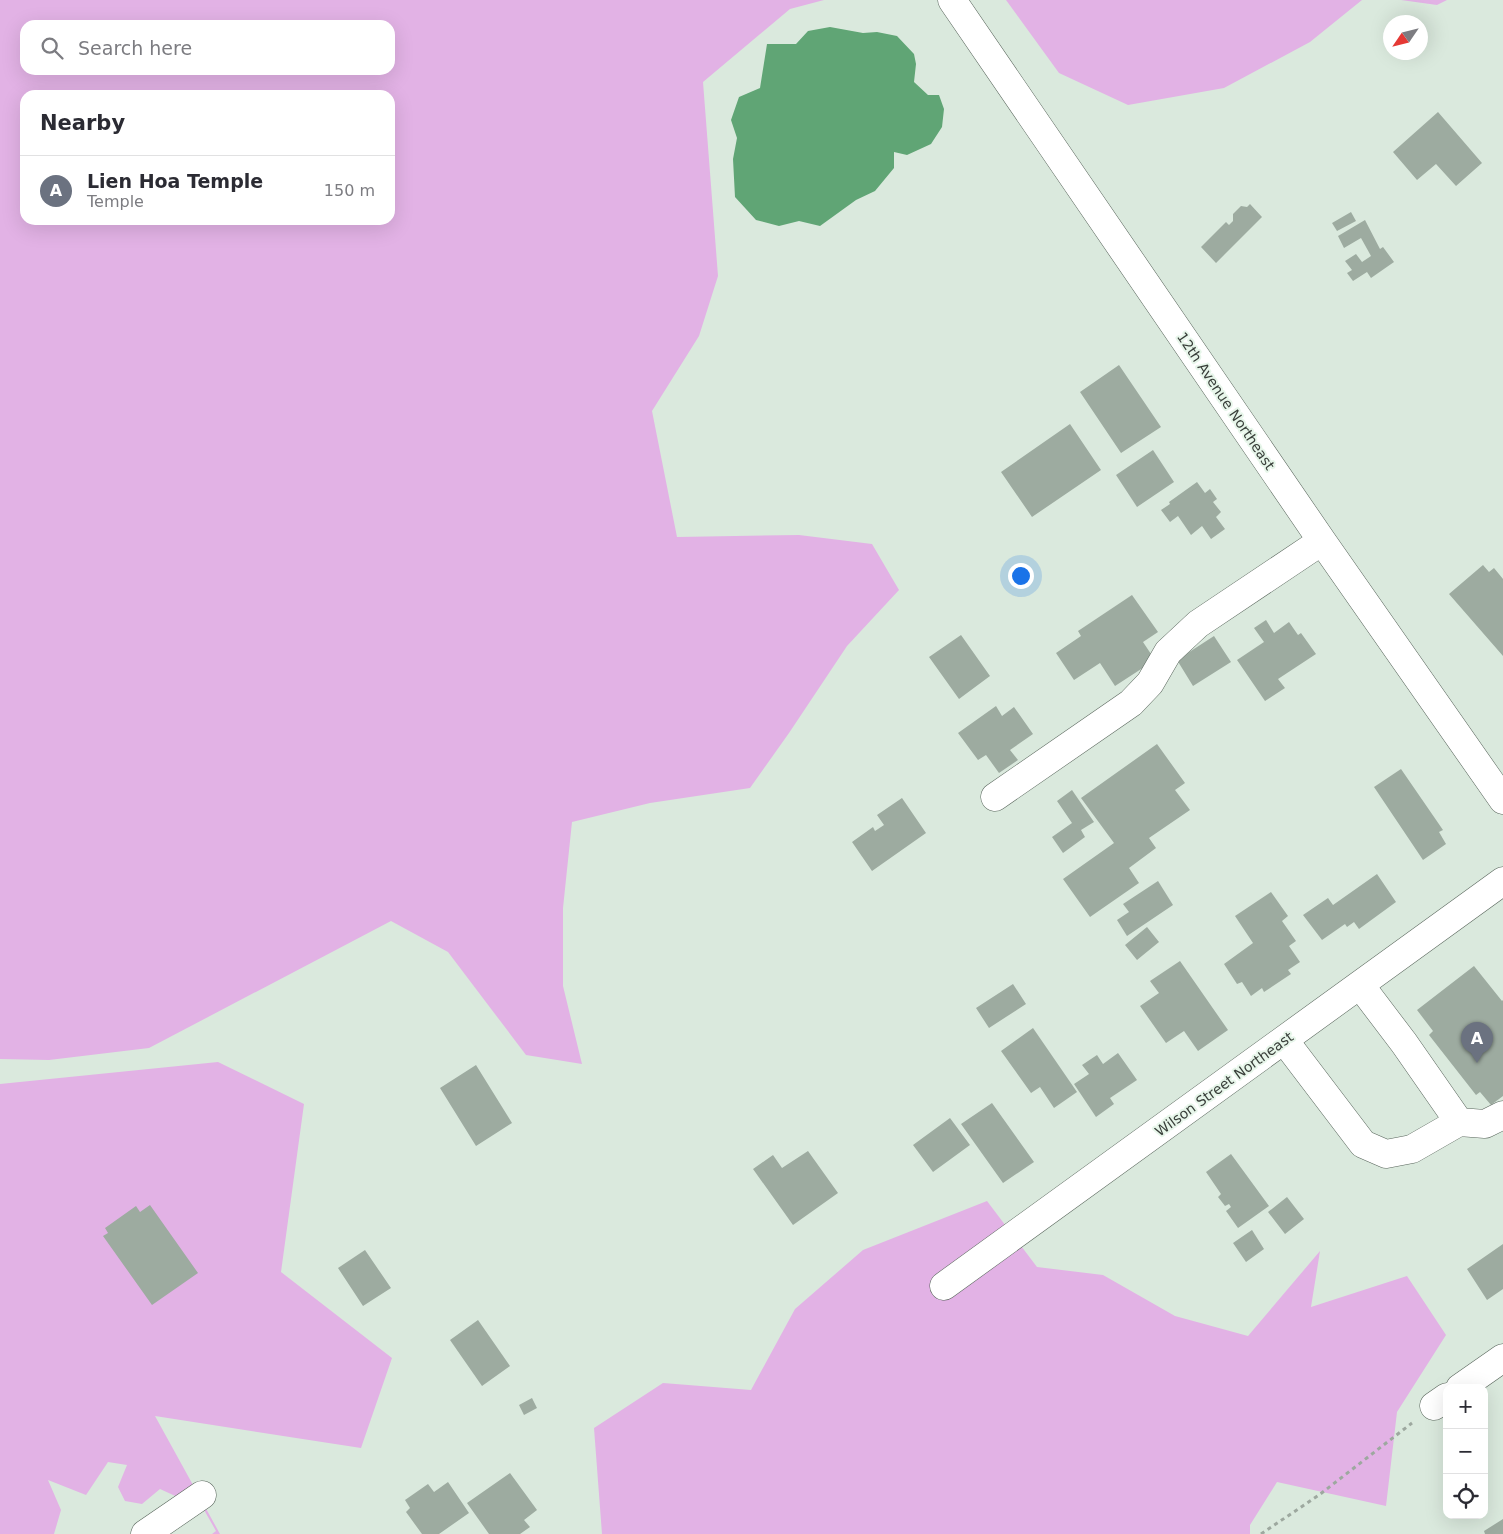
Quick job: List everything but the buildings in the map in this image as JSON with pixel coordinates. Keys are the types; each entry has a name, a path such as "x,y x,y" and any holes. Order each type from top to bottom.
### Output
{"street":[{"name":"12th Avenue Northeast","path":"952,0 1322,541 1503,800"},
{"path":"995,796 1131,704 1150,683 1168,652 1198,624 1322,541"},
{"name":"Wilson Street Northeast","path":"944,1286 1503,881"},
{"path":"1360,985 1404,1043 1459,1122"},
{"path":"1284,1040 1363,1144 1386,1154 1412,1149 1459,1122 1486,1124 1503,1115"},
{"path":"1466,1384 1503,1358"},
{"path":"145,1534 202,1495"}],"path":[{"path":"1261,1534 1319,1495 1440,1402"}],"shaded area":[{"path":"0,0 824,0 790,9 703,82 718,276 699,336 652,411 677,537 799,535 872,544 899,590 847,646 750,788 650,803 572,822 563,908 563,986 582,1064 526,1055 448,952 391,921 149,1048 49,1060 0,1059"},
{"path":"1006,0 1362,0 1310,42 1224,88 1128,105 1059,73"},
{"path":"1401,0 1447,0 1437,5"},
{"path":"830,27 863,33 877,32 897,36 914,54 916,64 914,82 928,95 939,95 944,109 942,127 931,144 907,155 894,152 894,168 875,191 856,200 820,226 799,221 779,226 756,220 735,197 733,159 737,138 731,120 739,97 760,88 767,44 796,44 808,31"},
{"path":"218,1062 304,1104 281,1272 392,1358 361,1448 155,1416 220,1534 212,1534 216,1531 199,1501 184,1500 160,1489 142,1504 125,1501 118,1487 127,1465 108,1462 86,1495 48,1480 61,1510 54,1534 0,1534 0,1084"},
{"path":"987,1201 1037,1267 1103,1275 1175,1316 1248,1336 1320,1251 1311,1307 1407,1276 1446,1335 1397,1412 1386,1506 1277,1482 1250,1525 1250,1534 602,1534 594,1428 663,1383 751,1390 795,1309 863,1250"}],"place":[{"name":"Lien Hoa Temple","path":"1477,1063"}]}
